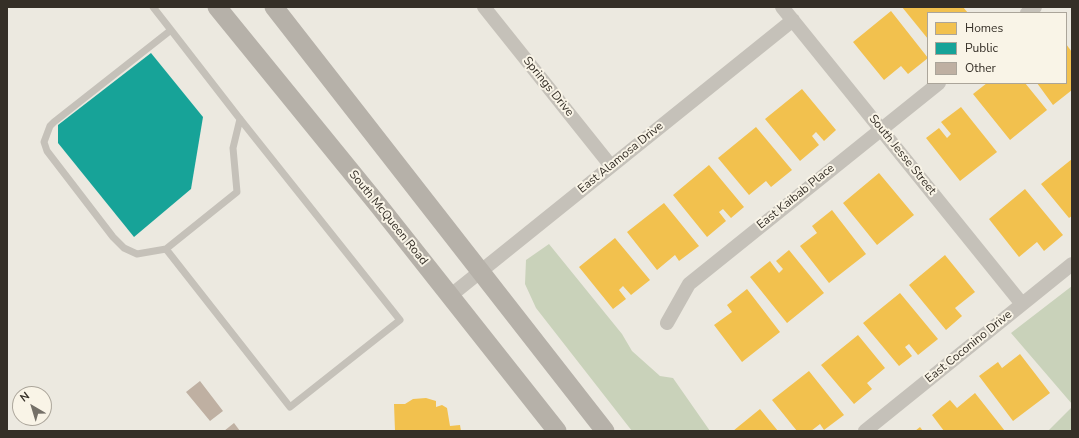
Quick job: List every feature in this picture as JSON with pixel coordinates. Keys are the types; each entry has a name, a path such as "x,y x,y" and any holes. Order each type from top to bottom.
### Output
{"main road":[{"name":"South McQueen Road","path":"217,7 557,431"},
{"path":"274,7 605,431"}],"street":[{"name":"Springs Drive","path":"484,7 611,166"},
{"name":"South Jesse Street","path":"782,7 1022,304"},
{"name":"East Alamosa Drive","path":"450,296 793,20"},
{"name":"East Kaibab Place","path":"667,323 689,284 938,84"},
{"name":"East Coconino Drive","path":"865,431 1072,264"}],"lane":[{"path":"153,7 400,320 290,407 166,249"},
{"path":"171,30 54,122 50,126 44,142 46,151 113,237 124,248 137,254 166,249 237,192 233,148 240,119"}],"green space":[{"path":"549,244 622,334 632,351 660,376 673,378 710,431 632,431 536,308 525,284 526,260"},
{"path":"1072,286 1072,404 1011,333"},
{"path":"1072,407 1072,431 1048,431"}],"building: Homes":[{"path":"902,7 963,7 967,12 927,12 927,38"},
{"path":"891,11 927,57 927,59 908,74 901,66 884,80 853,42"},
{"path":"1067,45 1072,52 1072,90 1053,105 1038,84 1067,84"},
{"path":"986,84 1026,84 1047,110 1010,140 973,94"},
{"path":"802,89 836,130 824,141 816,132 812,136 819,145 800,161 765,119"},
{"path":"961,107 997,152 960,181 926,138 939,128 947,138 951,134 941,122"},
{"path":"756,127 792,170 771,187 766,181 749,195 718,158"},
{"path":"1072,159 1072,216 1069,218 1041,184"},
{"path":"709,165 744,207 731,218 723,209 719,212 726,221 707,237 673,195"},
{"path":"879,173 914,215 877,245 843,203"},
{"path":"1025,189 1063,235 1044,251 1037,242 1019,257 989,219"},
{"path":"664,203 699,246 679,261 675,255 657,270 627,232"},
{"path":"832,210 866,254 829,283 800,246 817,233 812,226"},
{"path":"615,238 650,280 631,295 623,286 619,290 626,299 613,309 579,267"},
{"path":"789,250 824,293 787,323 750,277 770,261 779,273 783,269 776,261"},
{"path":"945,255 975,292 955,308 962,316 946,330 909,285"},
{"path":"747,289 780,332 742,362 714,325 732,312 727,305"},
{"path":"900,293 938,339 918,355 909,344 905,347 912,356 899,366 863,323"},
{"path":"858,335 885,368 867,383 872,389 854,404 821,365"},
{"path":"1020,354 1050,393 1013,421 979,376 998,362 1002,368"},
{"path":"809,371 844,415 824,430 820,424 811,431 797,431 772,400"},
{"path":"975,393 1005,431 944,431 932,415 950,400 957,408"},
{"path":"426,398 436,401 436,407 442,405 447,408 450,426 460,425 461,431 395,431 394,404 405,404 413,399"},
{"path":"760,409 778,431 733,431"},
{"path":"920,427 923,431 915,431"}],"building: Public":[{"path":"151,53 203,117 191,189 134,237 58,143 58,125"}],"building: Other":[{"path":"200,381 223,411 210,421 186,392"},
{"path":"234,423 240,431 224,431"}]}
